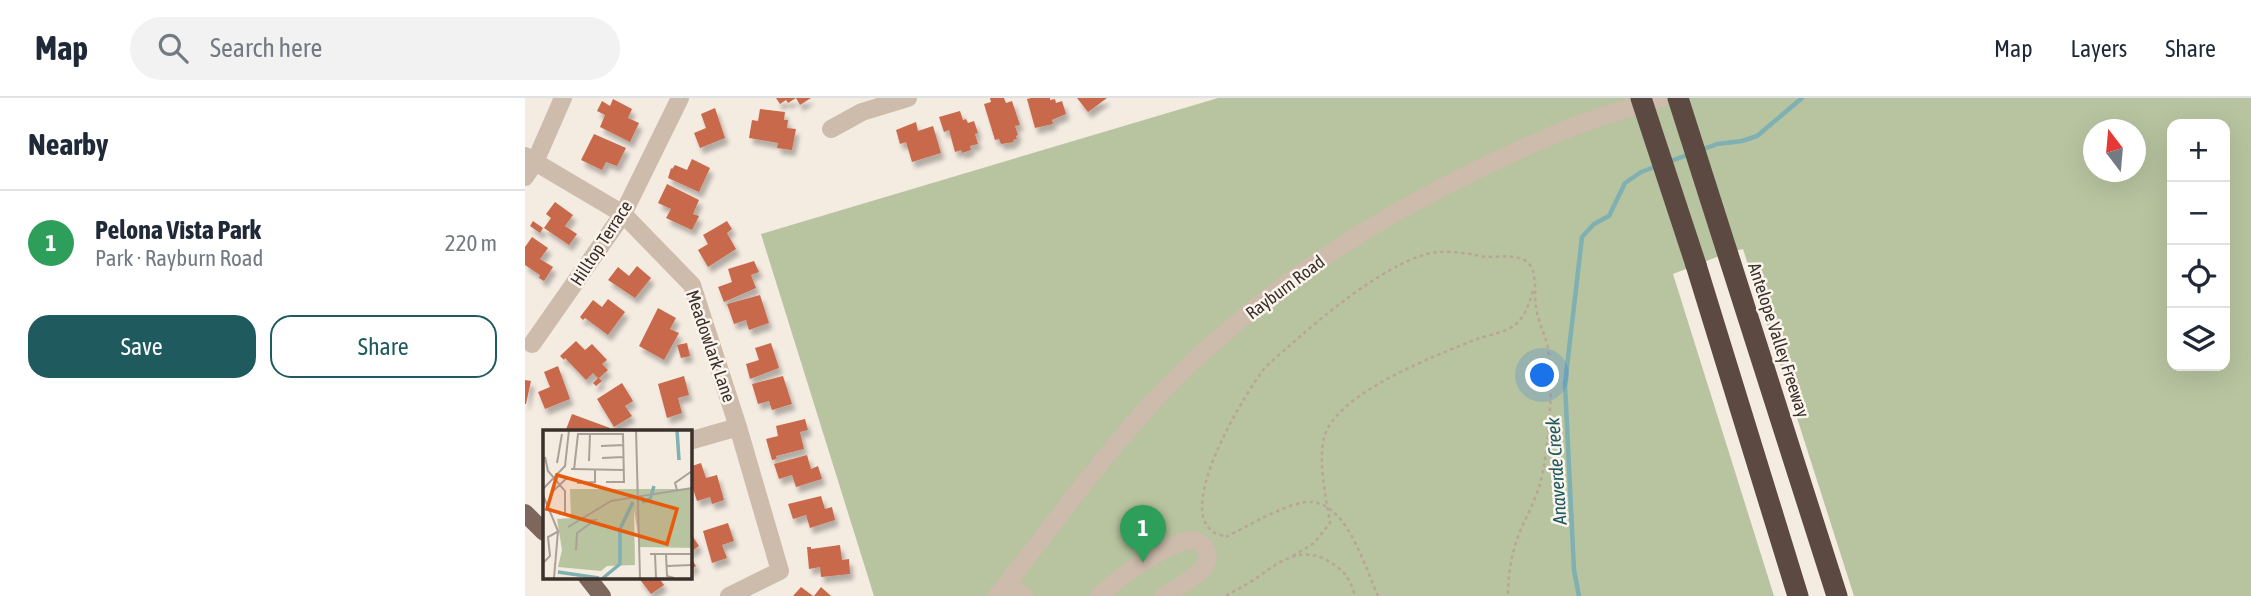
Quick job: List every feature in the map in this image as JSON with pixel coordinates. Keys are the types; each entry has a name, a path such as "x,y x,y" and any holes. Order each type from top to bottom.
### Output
{"highway":[{"path":"1641,98 1696,265 1798,596"},
{"name":"Antelope Valley Freeway","path":"1678,98 1837,596"}],"main road":[{"path":"525,513 543,531"},
{"path":"588,578 602,596"}],"street":[{"path":"528,165 563,98"},
{"name":"Hilltop Terrace","path":"532,344 623,214 680,98"},
{"path":"831,129 862,112 908,98"},
{"name":"Rayburn Road","path":"1002,590 1114,445 1165,389 1222,335 1282,286 1347,242 1459,179 1526,146 1578,125 1662,98"},
{"name":"Meadowlark Lane","path":"528,165 623,214 692,285 739,427 780,571 729,596"},
{"path":"691,440 739,427"},
{"path":"1099,596 1149,558 1188,540 1196,540 1207,549 1203,570 1164,596"},
{"path":"1002,590 1024,596"}],"path":[{"path":"1378,596 1345,523 1328,508 1312,502 1294,505 1226,537 1211,531 1203,519 1201,499 1217,450 1265,369 1331,310 1389,271 1421,256 1438,252 1468,253 1490,258 1511,256 1525,261 1532,268 1538,317 1548,348 1550,392 1546,448 1541,481 1511,559 1508,596"},
{"path":"1226,596 1277,562 1314,543 1327,528 1330,523 1322,453 1328,426 1336,415 1394,375 1514,326 1529,305 1534,286"},
{"path":"1293,556 1311,554 1340,568 1350,579 1355,596"}],"green space":[{"path":"1218,98 2251,98 2251,596 1854,596 1743,249 1673,274 1774,596 874,596 761,234"}],"building":[{"path":"776,98 796,98 780,104"},
{"path":"796,98 811,98 800,105"},
{"path":"990,98 1004,98 1006,103 1012,101 1020,125 1015,126 1018,135 1014,142 1001,144 999,139 995,140 984,104 991,102"},
{"path":"1077,98 1107,98 1088,112"},
{"path":"613,99 632,109 628,118 639,123 630,142 600,127 605,115 597,111 602,101 610,106"},
{"path":"1027,99 1055,99 1056,103 1062,101 1066,114 1052,120 1053,124 1035,128"},
{"path":"715,108 725,138 700,148 694,133 706,128 701,114"},
{"path":"760,109 785,112 787,128 796,129 792,150 777,148 778,143 749,138 752,120 758,121"},
{"path":"960,111 963,120 966,119 968,123 974,121 978,133 975,134 978,144 970,146 971,150 962,153 961,150 955,152 949,130 944,132 939,117"},
{"path":"916,122 918,131 933,126 941,153 912,162 906,142 900,144 896,130"},
{"path":"594,134 626,148 617,166 606,162 602,170 581,160"},
{"path":"692,159 710,168 699,192 668,178 671,168 675,165 687,170"},
{"path":"667,184 699,200 693,214 699,216 692,230 666,218 671,209 658,203"},
{"path":"555,202 573,215 565,226 577,234 569,245 544,228 551,218 546,214"},
{"path":"533,221 543,228 540,233 530,226"},
{"path":"727,221 732,229 727,233 736,249 708,267 698,250 708,244 703,235"},
{"path":"532,237 548,248 540,259 553,267 544,281 525,265 525,247"},
{"path":"754,261 759,272 751,275 756,288 724,302 718,287 732,282 728,269"},
{"path":"637,266 651,278 635,298 608,280 618,267 629,276"},
{"path":"760,295 769,323 749,330 746,320 734,324 727,304"},
{"path":"608,299 625,312 608,335 580,317 593,300 602,307"},
{"path":"658,308 676,318 670,329 679,333 664,360 639,346"},
{"path":"576,341 585,350 592,344 607,360 602,364 608,370 599,378 602,381 596,386 593,383 598,378 593,373 586,380 560,356"},
{"path":"687,343 690,356 681,358 677,345"},
{"path":"771,343 779,368 750,379 746,364 759,360 755,348"},
{"path":"558,366 570,399 545,409 538,392 550,387 544,372"},
{"path":"684,376 689,395 678,398 682,413 667,418 658,384"},
{"path":"783,376 792,404 772,410 769,401 758,404 752,384"},
{"path":"525,380 531,381 526,404 525,404"},
{"path":"622,383 633,401 625,406 632,416 614,427 597,399"},
{"path":"572,414 610,428 610,430 566,430"},
{"path":"805,419 808,430 800,432 804,449 776,456 777,459 772,460 766,439 778,436 776,426"},
{"path":"807,455 811,469 818,466 822,479 796,487 792,475 779,479 774,464"},
{"path":"701,463 706,478 717,475 724,500 712,504 710,497 697,501 691,483 691,466"},
{"path":"821,496 825,509 832,507 835,520 810,528 806,515 793,519 788,504"},
{"path":"728,523 734,541 722,545 727,558 712,563 703,531"},
{"path":"691,534 699,546 691,552"},
{"path":"840,545 842,560 849,559 850,574 821,577 820,567 809,569 807,547 811,549"},
{"path":"639,578 659,578 664,585 651,594"},
{"path":"801,587 813,596 793,596"},
{"path":"821,587 831,596 814,596"}],"waterway":[{"name":"Anaverde Creek","path":"1701,150 1757,136 1802,98"},
{"name":"Anaverde Creek","path":"1668,162 1690,154"},
{"name":"Anaverde Creek","path":"1579,596 1574,570 1565,384 1582,237 1594,224 1609,216 1625,183 1641,172 1657,166"}],"place":[{"name":"Pelona Vista Park","path":"1143,563"}]}
